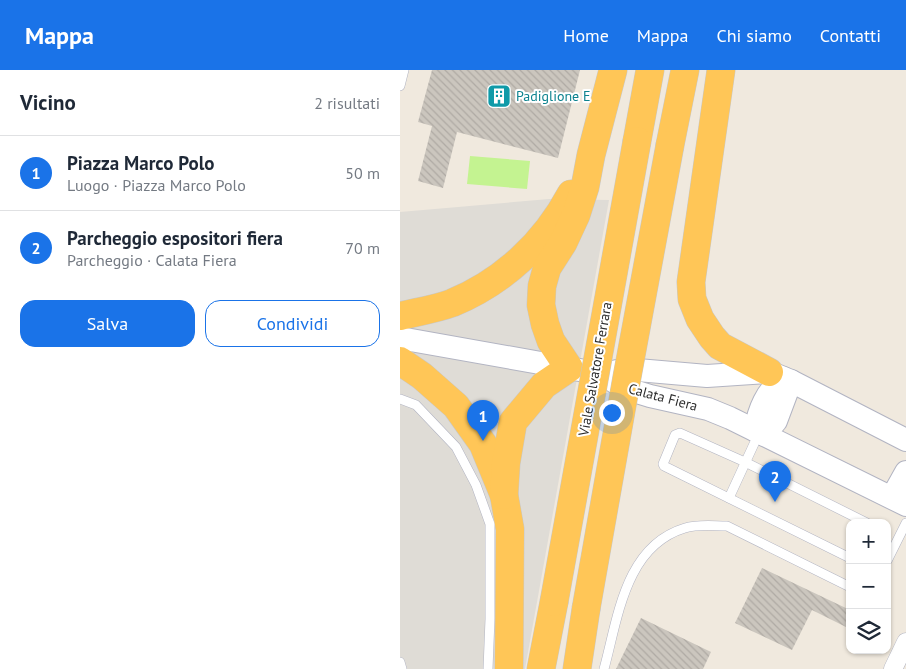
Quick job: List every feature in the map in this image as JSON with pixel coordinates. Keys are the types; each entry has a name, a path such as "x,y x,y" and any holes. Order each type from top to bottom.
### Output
{"highway":[{"path":"504,495 506,463 513,422 544,386 569,368 551,341 545,324 541,305 542,286 547,268 563,244 585,188 591,155 613,70"},
{"name":"Viale Salvatore Ferrara","path":"541,669 650,70"},
{"path":"577,669 626,377 685,70"},
{"path":"721,70 691,282 692,299 700,319 720,346 781,377"},
{"path":"400,316 451,304 484,287 510,270 539,242 566,202 591,155"},
{"path":"400,361 428,381 456,406 483,444 504,495 510,529 509,669"}],"street":[{"path":"400,338 602,374"},
{"name":"Calata Fiera","path":"602,374 626,369 707,376 781,377"},
{"name":"Calata Fiera","path":"602,374 624,388 708,409 899,501"},
{"path":"759,433 776,421 781,377 906,440"},
{"path":"899,501 906,472"},
{"path":"893,669 906,642"}],"lane":[{"path":"400,86 404,70"},
{"path":"400,399 416,405 456,447 476,485 490,524 488,669"},
{"path":"846,556 663,464 674,435 680,433 746,462 858,519"},
{"path":"729,498 759,433"},
{"path":"891,553 906,523"},
{"path":"604,669 625,592 631,577 642,558 655,545 685,528 727,526 846,586"},
{"path":"400,662 402,669"}],"green space":[{"path":"470,156 530,161 527,189 467,184"}],"shaded area":[{"path":"549,199 609,200 525,669 400,669 400,212"}],"building":[{"name":"Padiglione E","path":"432,70 580,70 558,158 457,132 443,188 418,181 432,126 418,122"},
{"path":"762,568 846,608 846,627 812,610 792,650 735,623"},
{"path":"641,618 711,652 703,669 616,669"}],"place":[{"name":"Padiglione E","path":"499,96"},
{"name":"Piazza Marco Polo","path":"483,441"},
{"name":"Parcheggio espositori fiera","path":"775,502"}]}
